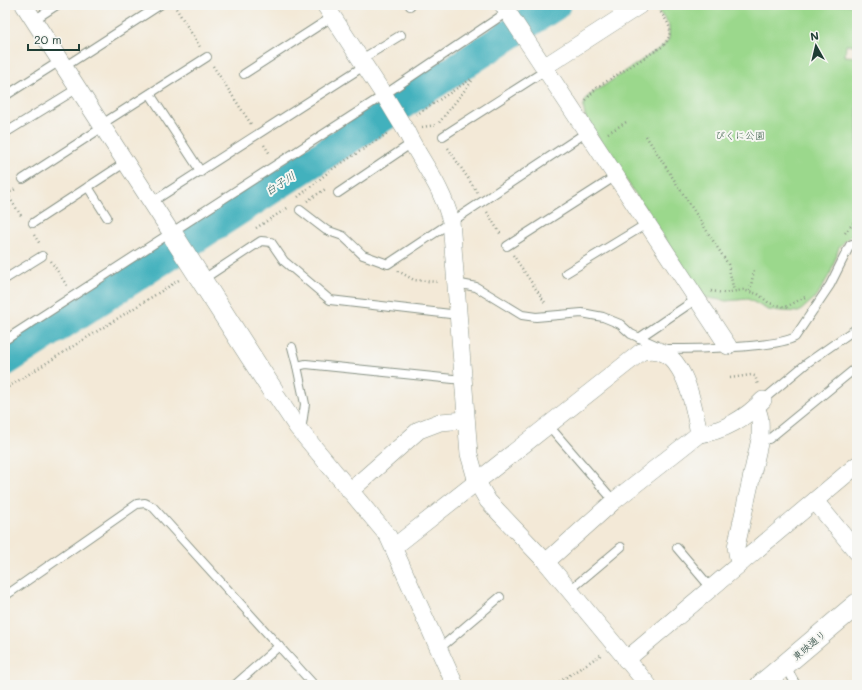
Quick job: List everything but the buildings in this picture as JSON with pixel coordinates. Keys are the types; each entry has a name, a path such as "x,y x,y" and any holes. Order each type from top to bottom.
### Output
{"street":[{"path":"24,5 301,433 388,536 455,685"},
{"path":"544,67 640,5"},
{"path":"328,11 385,97 435,180 446,203 451,221 469,454 477,482 488,501 546,562 648,685"},
{"path":"507,11 648,223 703,294 728,346"},
{"path":"394,547 636,355 646,351 665,352 673,359 684,378 694,406 699,434"},
{"path":"546,562 614,501 699,434 708,433 730,425 760,404"},
{"path":"741,563 738,558 736,547 760,439 760,404"},
{"path":"350,491 419,430 440,422 466,420"},
{"path":"626,660 857,465"},
{"path":"815,500 857,552"},
{"name":"東映通り","path":"761,685 857,604"}],"lane":[{"path":"34,20 57,5"},
{"path":"5,96 62,64 160,5"},
{"path":"244,74 328,11"},
{"path":"5,340 73,294 173,235 277,164 385,97 507,11"},
{"path":"152,202 258,136 401,35"},
{"path":"23,179 207,57"},
{"path":"443,136 544,67"},
{"path":"5,133 78,88"},
{"path":"150,94 201,172"},
{"path":"300,210 326,230 343,236 363,255 388,264 587,132"},
{"path":"338,193 409,137"},
{"path":"33,222 126,162"},
{"path":"507,246 616,176"},
{"path":"88,187 107,217"},
{"path":"566,274 648,223"},
{"path":"196,272 261,241 271,242 284,261 330,300 459,315"},
{"path":"456,283 476,286 522,315 536,317 582,313 602,317 620,324 630,334 665,352 781,342 795,337 830,285 850,245 857,245"},
{"path":"5,279 46,257"},
{"path":"639,338 703,294"},
{"path":"760,404 807,363 857,328"},
{"path":"292,347 304,404 301,433"},
{"path":"297,366 306,364 463,380"},
{"path":"760,439 769,439 857,367"},
{"path":"548,426 614,501"},
{"path":"5,596 137,504 145,503 153,507 314,685"},
{"path":"570,590 621,547"},
{"path":"677,548 711,588"},
{"path":"439,649 500,597"},
{"path":"235,685 279,646"},
{"path":"785,664 796,685"}],"path":[{"path":"174,5 277,164"},
{"path":"585,102 587,97 596,88 663,46 669,39 671,33 669,25 655,5"},
{"path":"440,121 460,96"},
{"path":"605,135 628,121"},
{"path":"443,136 441,137 480,196 507,246 554,316"},
{"path":"646,136 728,264 734,291"},
{"path":"300,195 318,182"},
{"path":"844,234 857,219"},
{"path":"46,257 73,294"},
{"path":"388,264 414,280 456,283"},
{"path":"750,292 754,270"},
{"path":"703,294 743,290 758,294 769,303 786,307 801,301 812,292"},
{"path":"730,378 751,375 755,376 760,404"},
{"path":"556,684 615,646"}],"green space":[{"name":"びくに公園","path":"654,5 857,5 857,45 846,45 845,56 857,57 857,229 839,247 831,272 817,296 799,312 768,310 748,299 726,301 703,297 586,119 583,107 587,97 663,46 669,39 669,25"}],"waterway":[{"name":"白子川","path":"5,361 555,5"}]}
